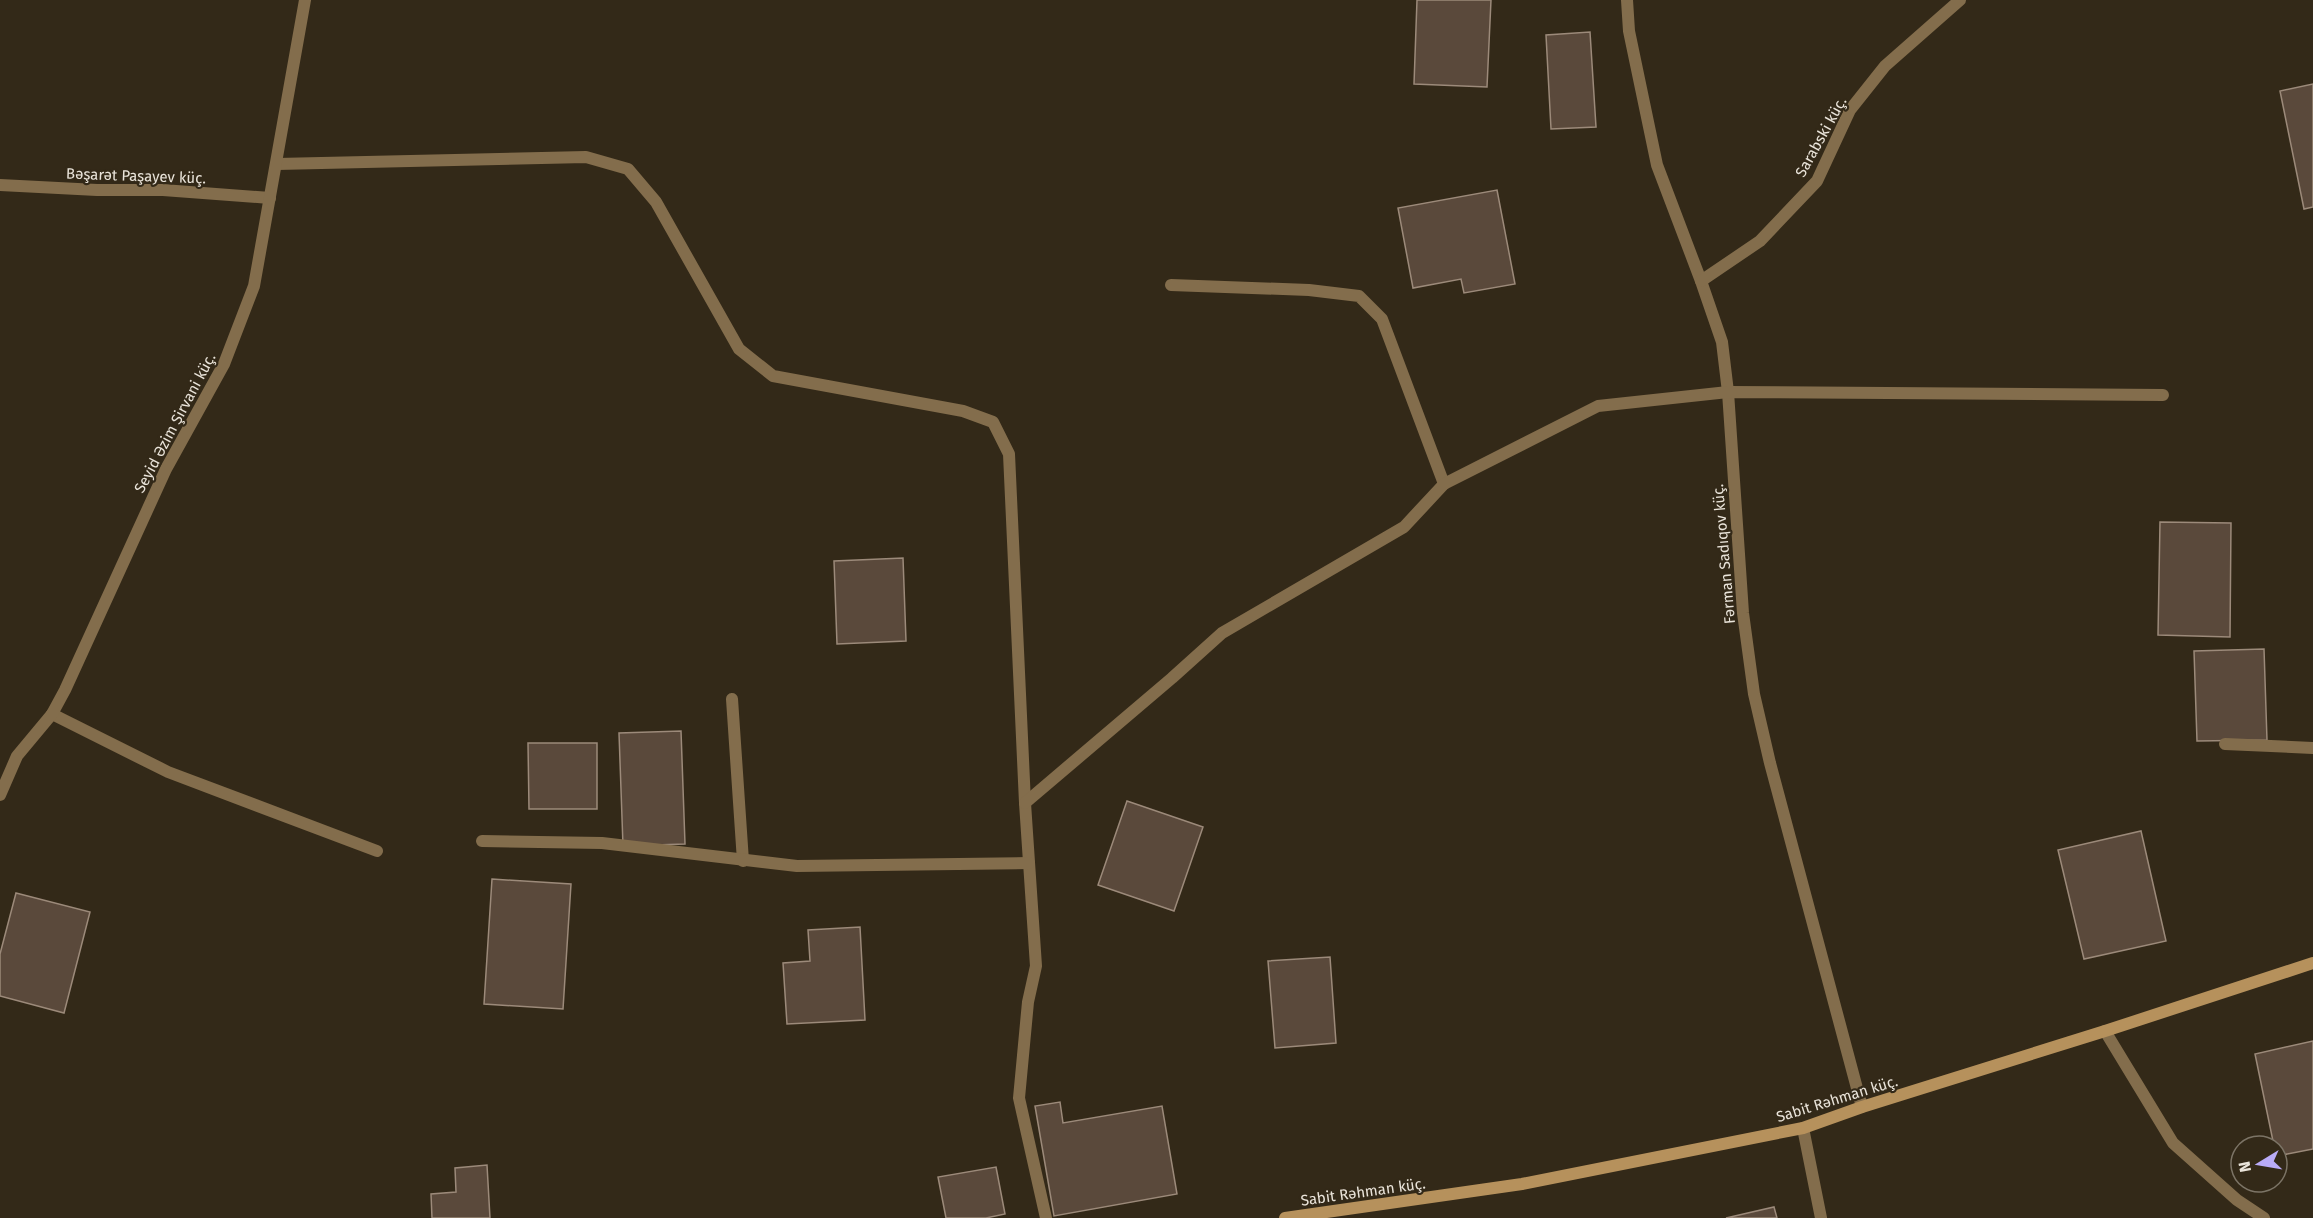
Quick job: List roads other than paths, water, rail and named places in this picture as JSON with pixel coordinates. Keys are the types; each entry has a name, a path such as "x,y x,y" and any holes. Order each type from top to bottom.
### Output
{"main road":[{"name":"Sabit Rəhman küç.","path":"1285,1218 1522,1184 1803,1128 1862,1107 2313,963"}],"street":[{"name":"Seyid Əzim Şirvani küç.","path":"0,795 17,756 52,714 65,690 166,469 224,364 254,286 305,0"},
{"name":"Fərman Sadıqov küç.","path":"1627,0 1629,31 1657,165 1722,342 1728,392 1743,613 1754,693 1770,763 1862,1107"},
{"name":"Sarabski küç.","path":"1701,281 1760,241 1817,181 1850,110 1886,66 1960,0"},
{"path":"277,164 586,157 628,169 656,202 739,349 773,376 963,411 993,422 1009,454 1025,803 1036,966 1028,1002 1019,1098 1046,1218"},
{"name":"Bəşarət Paşayev küç.","path":"0,185 97,190 163,190 270,198"},
{"path":"1171,285 1309,290 1359,296 1382,319 1444,484"},
{"path":"1025,803 1222,633 1404,528 1444,484 1598,406 1728,392 2163,395"},
{"path":"732,699 743,861"},
{"path":"52,714 168,771 378,851"},
{"path":"2225,744 2313,748"},
{"path":"482,841 602,843 797,866 1029,863"},
{"path":"2105,1031 2173,1143 2237,1200 2264,1218"},
{"path":"1803,1128 1821,1218"}]}
